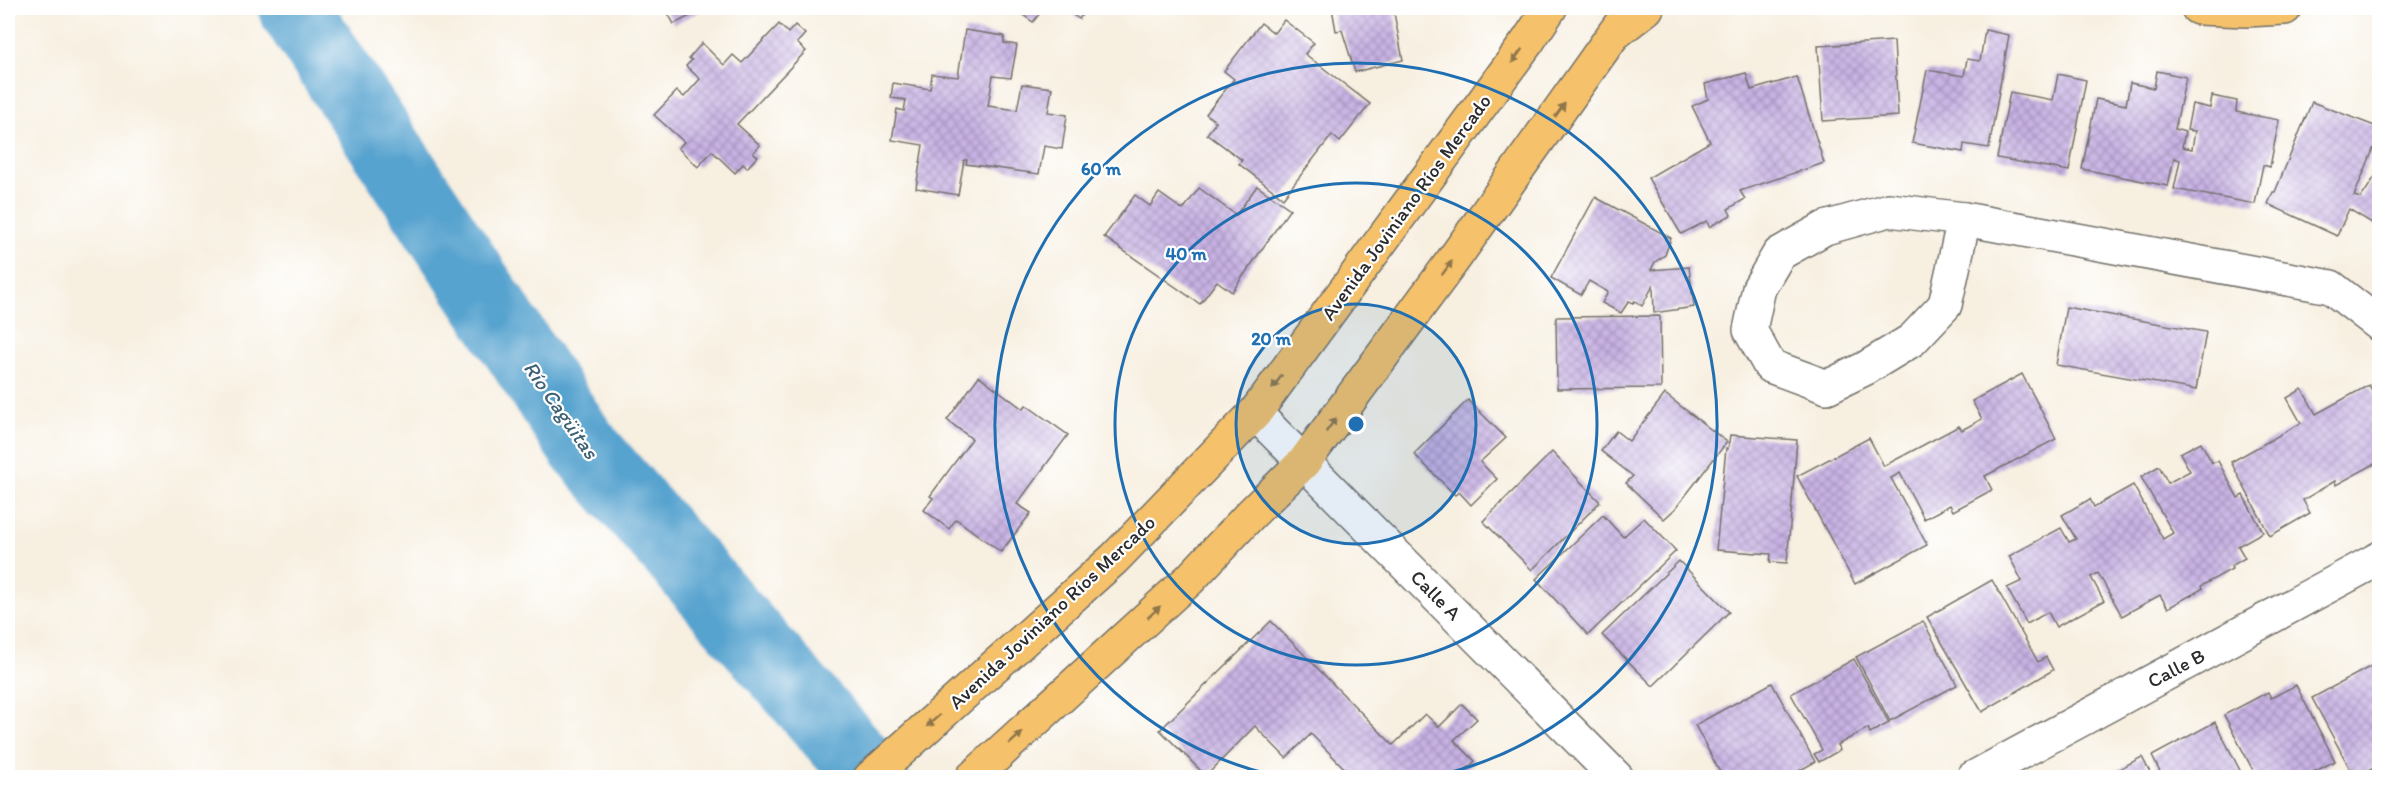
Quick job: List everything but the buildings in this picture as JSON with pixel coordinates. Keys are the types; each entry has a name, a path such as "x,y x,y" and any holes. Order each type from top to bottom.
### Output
{"main road":[{"name":"Avenida Joviniano Ríos Mercado","path":"870,777 1114,559 1255,413 1550,8"},
{"path":"972,777 1190,579 1304,462 1456,256 1633,8"},
{"path":"1614,34 1647,8"},
{"path":"2198,8 2246,10 2285,8"}],"street":[{"path":"1964,219 1945,305 1912,340 1866,368 1827,387 1770,366 1750,330 1759,288 1779,254 1825,228 1889,210 1964,219 2331,288 2379,325"},
{"name":"Calle A","path":"1255,413 1617,777"},
{"name":"Calle B","path":"1973,777 2379,558"}],"waterway":[{"name":"Río Cagüitas","path":"294,8 582,445 873,778"}]}
